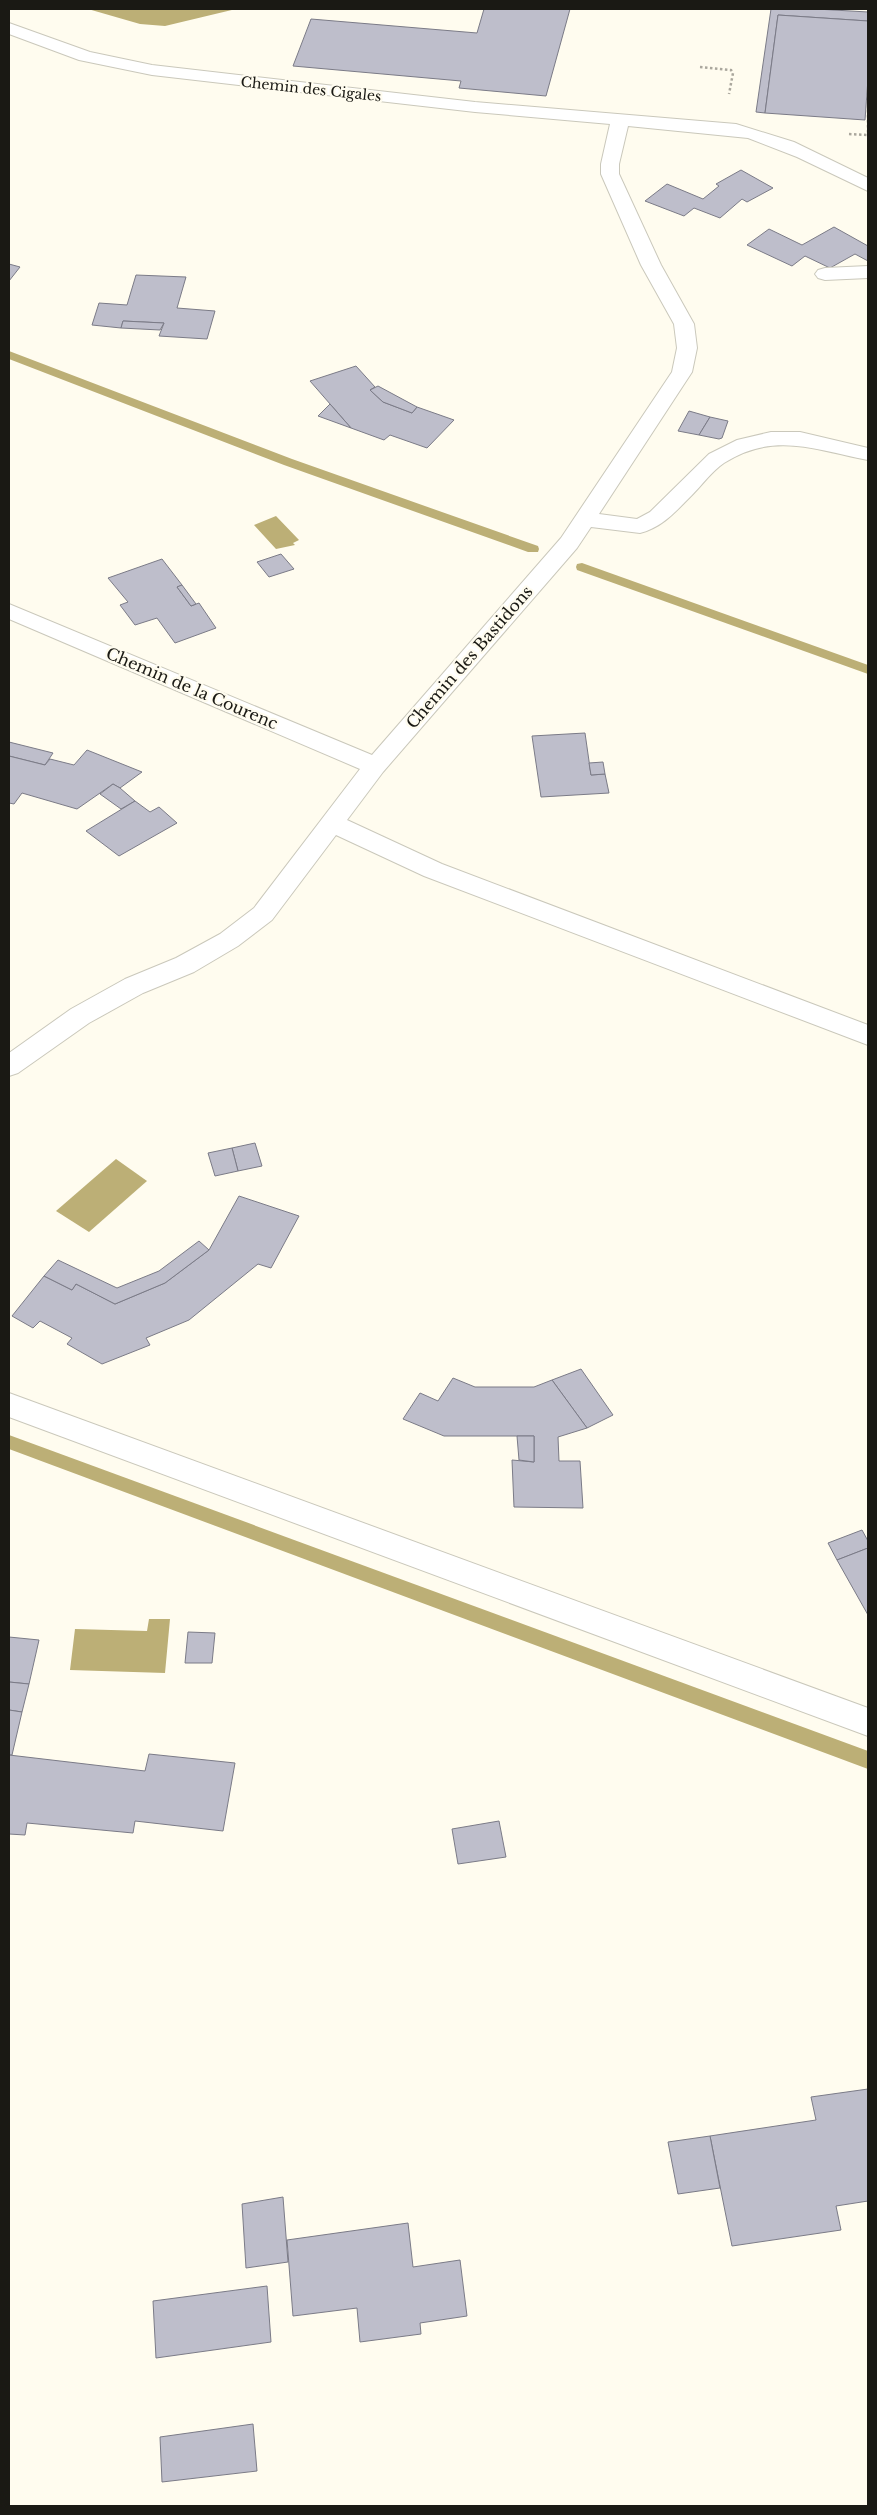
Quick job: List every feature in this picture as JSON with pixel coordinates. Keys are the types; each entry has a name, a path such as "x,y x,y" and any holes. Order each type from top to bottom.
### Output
{"street":[{"name":"Chemin des Cigales","path":"9,28 85,56 152,70 253,83 736,130 765,136 799,149 868,185"},
{"name":"Chemin des Bastidons","path":"9,1066 80,1016 134,986 185,965 230,940 263,914 375,766 569,542 682,372 687,348 684,324 651,265 610,174 620,120"},
{"path":"824,274 868,272"},
{"path":"584,519 640,526 658,518 716,459 744,445 771,438 800,438 868,454"},
{"name":"Chemin de la Courenc","path":"9,611 375,766"},
{"path":"332,823 433,870 868,1035"},
{"path":"9,1405 868,1722"}],"path":[{"path":"700,67 731,70 728,101"},
{"path":"868,90 868,135"}],"shaded area":[{"path":"88,9 236,9 165,26 140,24"},
{"path":"276,516 299,540 293,543 295,545 276,549 254,525"},
{"path":"116,1159 147,1181 89,1232 56,1211"},
{"path":"149,1619 170,1619 165,1673 70,1670 75,1629 147,1631"}],"building":[{"path":"484,9 570,9 546,96 459,88 461,81 293,66 311,19 477,33"},
{"path":"771,9 868,12 868,21 778,15 765,113 756,112"},
{"path":"778,15 868,21 868,79 865,120 765,113"},
{"path":"741,170 773,188 747,202 742,199 720,218 694,208 684,216 645,201 667,184 703,199 719,186 716,184"},
{"path":"834,227 868,246 868,261 855,254 830,268 805,256 792,266 747,245 769,229 802,245"},
{"path":"9,264 20,267 9,281"},
{"path":"136,275 186,277 177,308 215,311 207,339 159,336 164,323 123,321 121,328 92,325 99,303 127,305"},
{"path":"123,321 164,323 160,330 121,328"},
{"path":"356,366 375,387 370,390 383,402 412,413 417,407 454,420 427,448 390,435 384,440 351,428 310,381"},
{"path":"378,386 417,407 412,413 383,402 370,390"},
{"path":"330,404 351,428 318,416"},
{"path":"689,411 710,417 699,435 678,431"},
{"path":"710,417 728,421 722,438 699,435"},
{"path":"281,554 294,569 269,577 257,562"},
{"path":"162,559 182,585 177,587 191,606 199,603 216,628 175,643 157,618 135,625 120,605 128,602 108,578"},
{"path":"182,585 196,604 191,606 177,587"},
{"path":"585,733 591,775 605,774 609,793 541,797 532,736"},
{"path":"9,742 53,753 45,765 9,756"},
{"path":"87,750 142,772 120,788 113,784 77,809 22,793 14,804 9,803 9,756 45,765 50,759 74,765"},
{"path":"603,762 605,774 591,775 589,763"},
{"path":"113,784 135,801 121,809 100,794"},
{"path":"135,801 150,812 159,807 177,823 119,856 86,831"},
{"path":"255,1143 262,1166 238,1171 232,1148"},
{"path":"232,1148 238,1171 215,1176 208,1153"},
{"path":"239,1196 299,1216 271,1268 258,1264 189,1320 146,1338 150,1345 102,1364 67,1344 72,1338 40,1321 33,1328 12,1316 44,1276 72,1290 76,1284 115,1304 165,1283 209,1250"},
{"path":"199,1241 209,1250 165,1283 115,1304 76,1284 72,1290 44,1276 58,1260 117,1288 159,1271"},
{"path":"581,1369 613,1415 587,1428 552,1380"},
{"path":"453,1378 475,1387 534,1387 552,1380 587,1428 558,1437 559,1461 580,1461 583,1508 514,1507 512,1460 534,1462 534,1436 444,1436 403,1419 420,1393 438,1401"},
{"path":"517,1436 534,1436 534,1462 519,1460"},
{"path":"862,1530 868,1541 868,1548 837,1560 828,1543"},
{"path":"868,1548 868,1615 837,1560"},
{"path":"188,1632 215,1633 212,1663 185,1663"},
{"path":"9,1637 39,1640 29,1684 9,1682"},
{"path":"9,1682 29,1684 22,1712 9,1710"},
{"path":"9,1710 22,1712 12,1755 9,1755"},
{"path":"149,1754 235,1763 223,1831 135,1821 133,1833 27,1823 25,1835 9,1834 9,1755 145,1771"},
{"path":"499,1821 506,1857 458,1864 452,1829"},
{"path":"868,2089 868,2201 836,2206 841,2230 732,2246 710,2136 816,2120 811,2097"},
{"path":"710,2136 720,2188 678,2194 668,2142"},
{"path":"283,2197 288,2262 246,2268 242,2204"},
{"path":"408,2223 413,2267 460,2260 467,2316 420,2323 421,2334 360,2342 357,2308 293,2316 287,2240"},
{"path":"267,2286 271,2342 156,2358 153,2301"},
{"path":"253,2424 257,2471 162,2482 160,2437"}],"waterway":[{"path":"9,355 288,462 533,549"},
{"path":"582,567 868,670"},
{"path":"9,1442 868,1760"}]}
